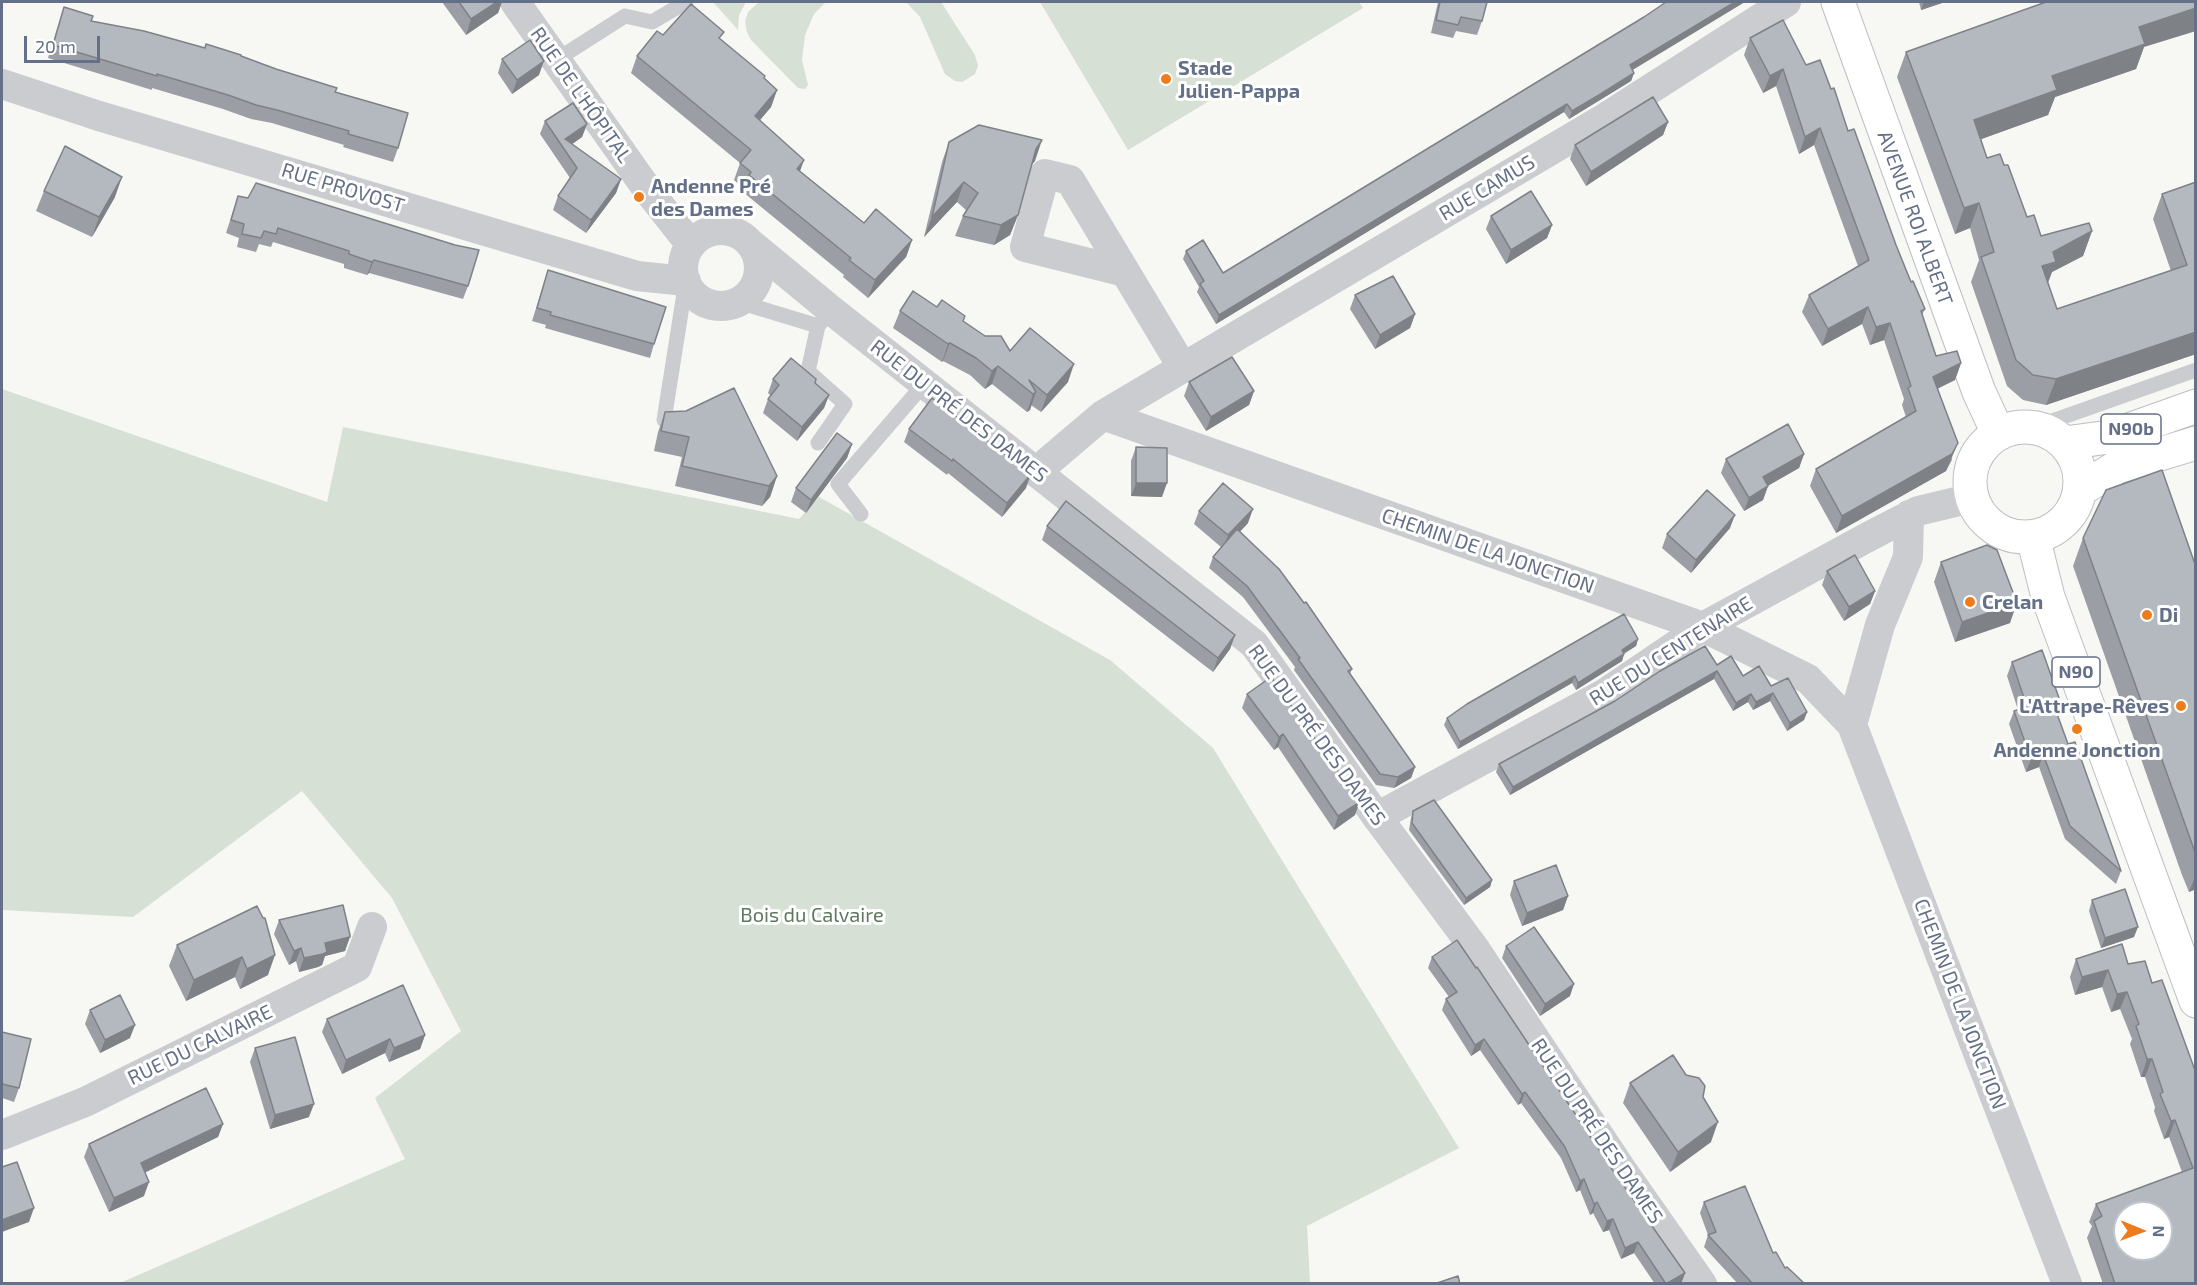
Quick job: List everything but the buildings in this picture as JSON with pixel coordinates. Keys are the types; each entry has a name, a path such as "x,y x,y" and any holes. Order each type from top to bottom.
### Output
{"main road":[{"name":"AVENUE ROI ALBERT","path":"1838,2 1978,392 1998,433"},
{"name":"N90b","path":"2065,443 2109,437 2196,406"},
{"path":"2016,427 2034,427 2051,433 2065,443 2078,465 2080,490 2075,507 2064,522 2050,532 2033,537 2013,537 1995,529 1981,516 1971,498 1969,480 1973,461 1983,445 1998,433 2016,427"},
{"name":"N90b","path":"2080,490 2117,467 2196,443"},
{"name":"N90","path":"2033,537 2048,597 2196,1001"}],"street":[{"name":"RUE DE L'HÔPITAL","path":"515,2 650,193 691,245"},
{"name":"RUE CAMUS","path":"1036,471 1103,415 1605,118 1786,2"},
{"name":"RUE PROVOST","path":"2,84 99,116 637,276 686,281"},
{"path":"714,231 728,231 740,235 751,244 757,255 760,269 757,282 745,298 726,306 713,305 700,300 691,291 683,268 685,256 691,245 701,236 714,231"},
{"name":"RUE DU PRÉ DES DAMES","path":"751,244 821,311"},
{"path":"1125,272 1183,368"},
{"name":"RUE DU PRÉ DES DAMES","path":"745,298 780,288 821,311 924,384 1254,644 1377,818 1475,949 1622,1170 1702,1284"},
{"name":"CHEMIN DE LA JONCTION","path":"1103,415 1703,627 1808,679 1852,725 2067,1284"},
{"name":"RUE DU CENTENAIRE","path":"1377,818 1604,694 1703,627 1909,515 1971,498"},
{"path":"1852,725 1880,626 1908,557 1909,515"},
{"name":"RUE DU CALVAIRE","path":"2,1136 85,1102 357,967 372,927"}],"lane":[{"path":"622,2 632,16"},
{"path":"556,60 625,16 652,22 686,2"},
{"path":"664,420 686,281"},
{"path":"818,443 845,404 808,371 821,311"},
{"path":"2034,427 2196,370"},
{"path":"861,514 838,484 924,384"}],"green space":[{"path":"713,2 746,2 739,15 738,30"},
{"path":"759,2 826,2 814,14 805,35 802,60 808,85 805,89 798,88 751,40 745,22 748,12"},
{"path":"906,2 941,2 975,55 978,66 975,74 962,82 955,81 945,74 920,17"},
{"name":"Stade Julien-Pappa","path":"1040,2 1359,2 1363,8 1128,150"},
{"name":"Bois du Calvaire","path":"2,389 327,502 343,427 799,519 819,497 1110,660 1213,748 1459,1148 1307,1226 1310,1283 120,1283 405,1159 375,1098 461,1031 392,898 302,791 133,917 2,910"}],"place":[{"name":"Stade Julien-Pappa","path":"1166,79"},
{"name":"Andenne Pré des Dames","path":"639,197"},
{"name":"Crelan","path":"1970,602"},
{"name":"Di","path":"2147,615"},
{"name":"L'Attrape-Rêves","path":"2181,706"},
{"name":"Andenne Jonction","path":"2077,729"}]}
